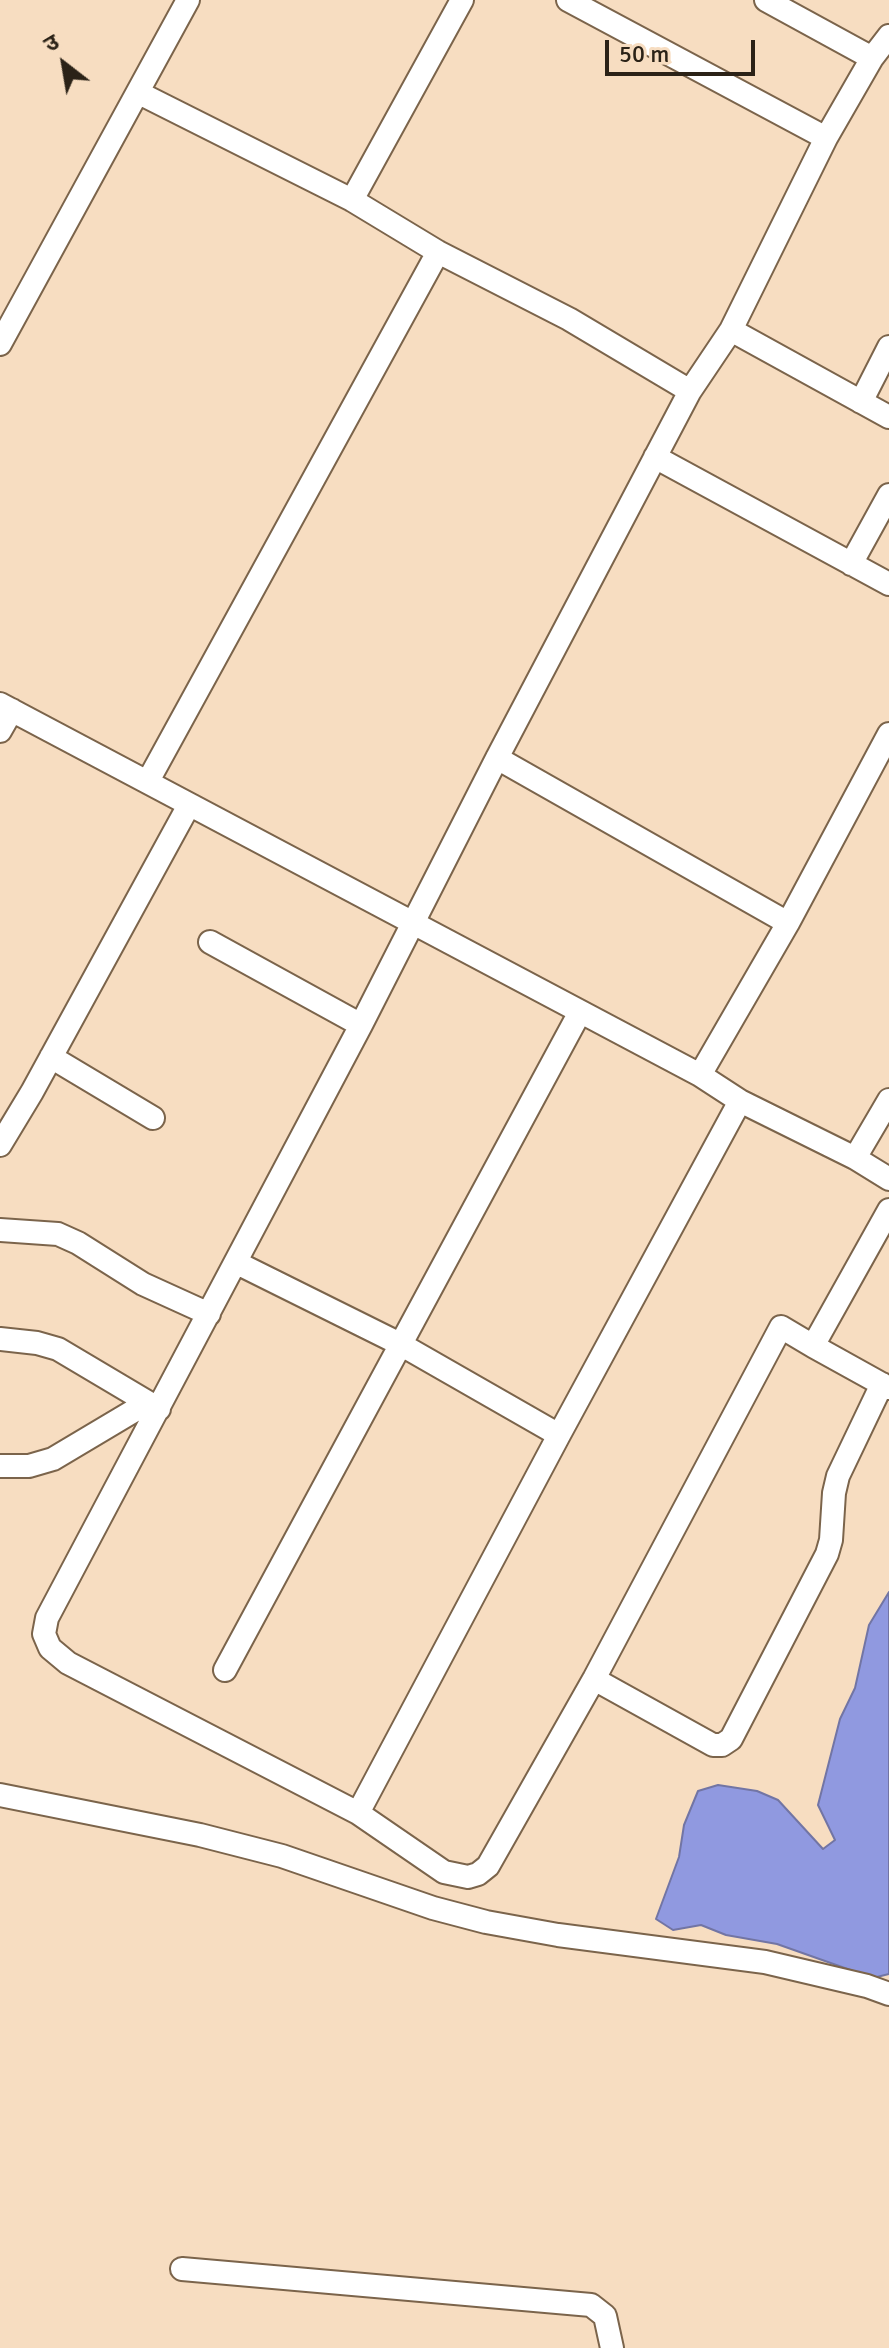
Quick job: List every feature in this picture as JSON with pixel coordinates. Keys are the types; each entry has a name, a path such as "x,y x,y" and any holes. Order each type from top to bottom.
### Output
{"street":[{"path":"0,344 188,0"},
{"path":"352,200 462,0"},
{"path":"568,0 826,138"},
{"path":"766,0 872,58"},
{"path":"594,1679 713,1745 722,1745 731,1739 827,1554 838,1476 886,1386 781,1327 594,1679 488,1866 468,1877 444,1872 358,1813 68,1663 50,1648 44,1634 47,1618 153,1406 237,1263 690,391 731,330 826,138 872,58 889,36"},
{"path":"139,93 352,200 438,252 569,319 690,391"},
{"path":"148,781 438,252"},
{"path":"731,330 889,417"},
{"path":"861,402 889,347"},
{"path":"655,457 889,584"},
{"path":"851,564 889,495"},
{"path":"0,731 6,707 700,1075 740,1101 855,1158 889,1179"},
{"path":"700,1075 788,923 889,734"},
{"path":"497,758 788,923"},
{"path":"0,1145 189,805"},
{"path":"210,942 361,1025"},
{"path":"225,1670 580,1012"},
{"path":"51,1057 153,1118"},
{"path":"855,1158 889,1100"},
{"path":"358,1813 740,1101"},
{"path":"813,1346 889,1210"},
{"path":"0,1230 58,1234 143,1284 209,1314"},
{"path":"237,1263 400,1344 559,1435"},
{"path":"0,1339 58,1349 153,1406"},
{"path":"0,1466 29,1466 53,1459 153,1406"},
{"path":"0,1795 200,1835 282,1856 433,1908 486,1922 765,1962 889,1994"},
{"path":"182,2269 591,2305 605,2316 612,2348"}],"water":[{"path":"889,1592 889,1974 873,1978 777,1944 726,1935 701,1925 673,1930 656,1919 679,1857 684,1825 698,1791 718,1785 757,1791 778,1800 823,1849 835,1840 818,1805 840,1719 855,1688 869,1625"}]}
